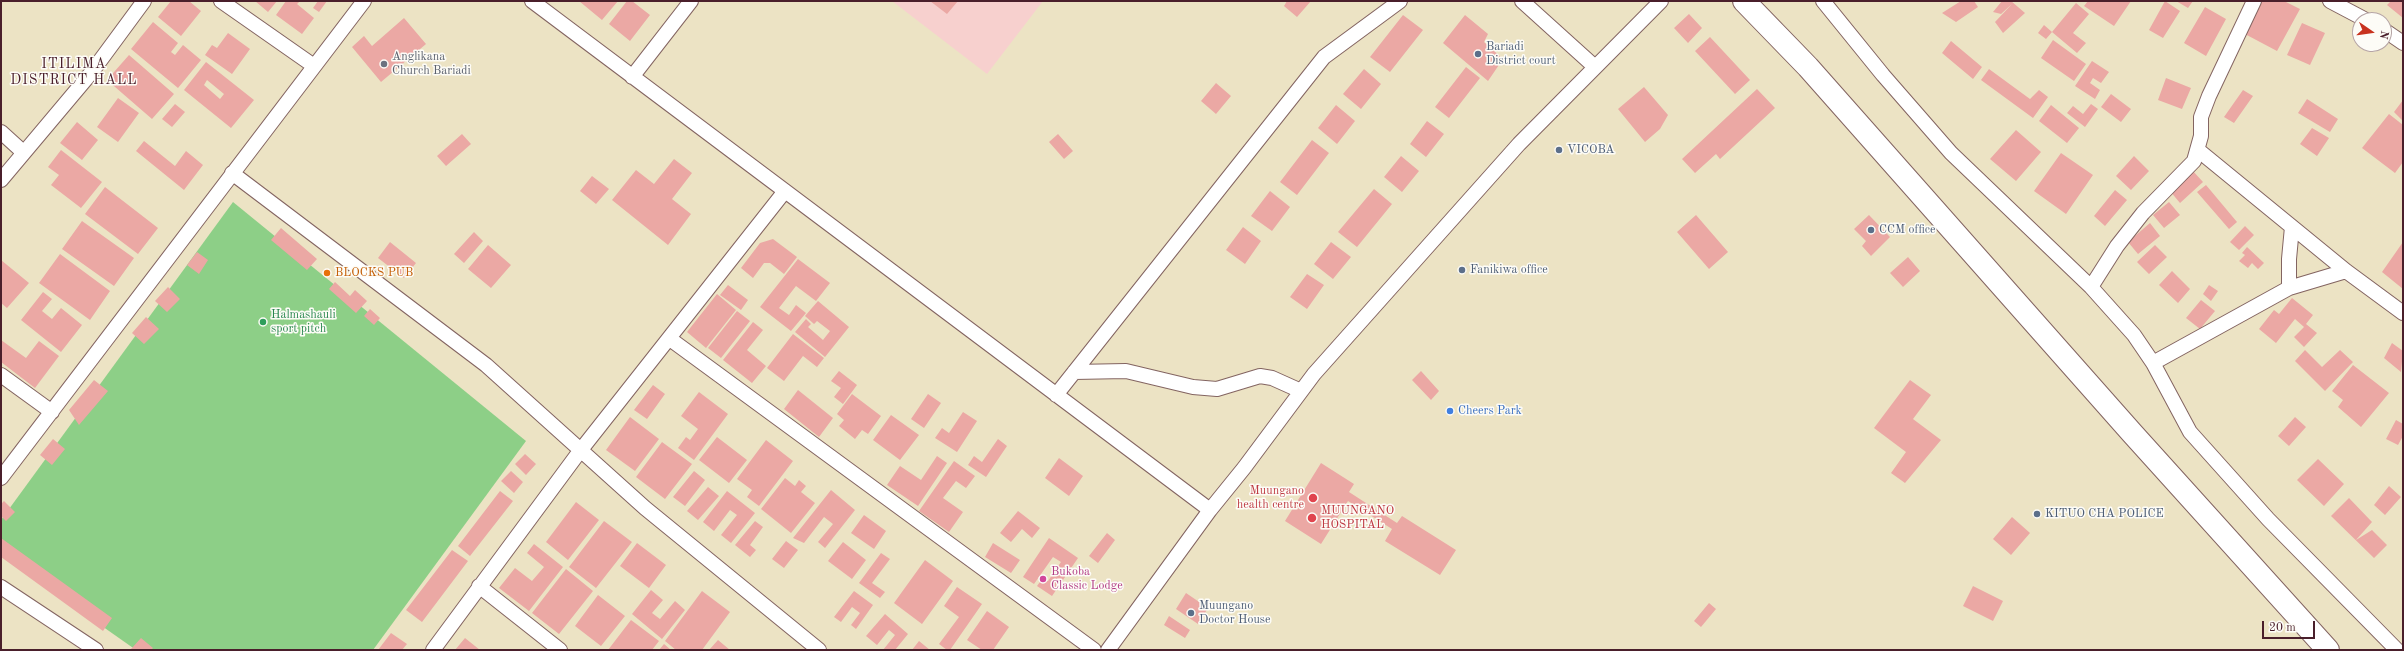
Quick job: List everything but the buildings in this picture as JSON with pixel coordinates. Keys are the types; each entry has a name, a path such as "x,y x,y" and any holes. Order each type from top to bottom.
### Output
{"highway":[{"path":"1744,1 1823,83 2132,433 2328,650"}],"street":[{"path":"1,180 91,72 144,1"},
{"path":"221,1 314,66"},
{"path":"1,478 364,1"},
{"path":"532,1 1210,510"},
{"path":"632,77 692,1"},
{"path":"1056,395 1324,57 1400,1"},
{"path":"1522,1 1595,67"},
{"path":"1108,650 1210,510 1244,468 1314,374 1519,144 1661,1"},
{"path":"1822,1 1883,75 1951,153 2090,287 2134,335 2153,363 2190,432 2268,519 2397,650"},
{"path":"2090,287 2121,240 2143,213 2191,165 2198,150 2201,117 2209,96 2254,1"},
{"path":"2330,1 2352,13"},
{"path":"2392,35 2403,43"},
{"path":"1,132 23,152"},
{"path":"2198,150 2346,271 2403,313"},
{"path":"232,173 486,365 580,451 692,548 819,650"},
{"path":"433,650 580,451 670,339 785,191"},
{"path":"2289,288 2292,227"},
{"path":"2153,363 2289,288 2346,271"},
{"path":"670,339 1094,650"},
{"path":"1074,372 1126,371 1193,387 1217,389 1260,376 1272,378 1301,391"},
{"path":"1,374 52,412"},
{"path":"479,586 560,650"},
{"path":"1,587 96,650"}],"shaded area":[{"path":"892,1 1043,1 987,74"}],"green space":[{"name":"Halmashauli sport pitch","path":"233,202 526,441 373,650 136,650 1,555 1,520"}],"place":[{"name":"Bariadi District court","path":"1478,54"},
{"name":"Anglikana Church Bariadi","path":"384,64"},
{"name":"VICOBA","path":"1559,150"},
{"name":"CCM office","path":"1871,230"},
{"name":"Fanikiwa office","path":"1462,270"},
{"name":"BLOCKS PUB","path":"327,273"},
{"name":"Halmashauli sport pitch","path":"263,322"},
{"name":"Cheers Park","path":"1450,411"},
{"name":"Muungano health centre","path":"1313,498"},
{"name":"KITUO CHA POLICE","path":"2037,514"},
{"name":"MUUNGANO HOSPITAL","path":"1312,518"},
{"name":"Bukoba Classic Lodge","path":"1043,579"},
{"name":"Muungano Doctor House","path":"1191,613"}],"district":[{"name":"ITILIMA DISTRICT HALL","path":"74,72"}]}
